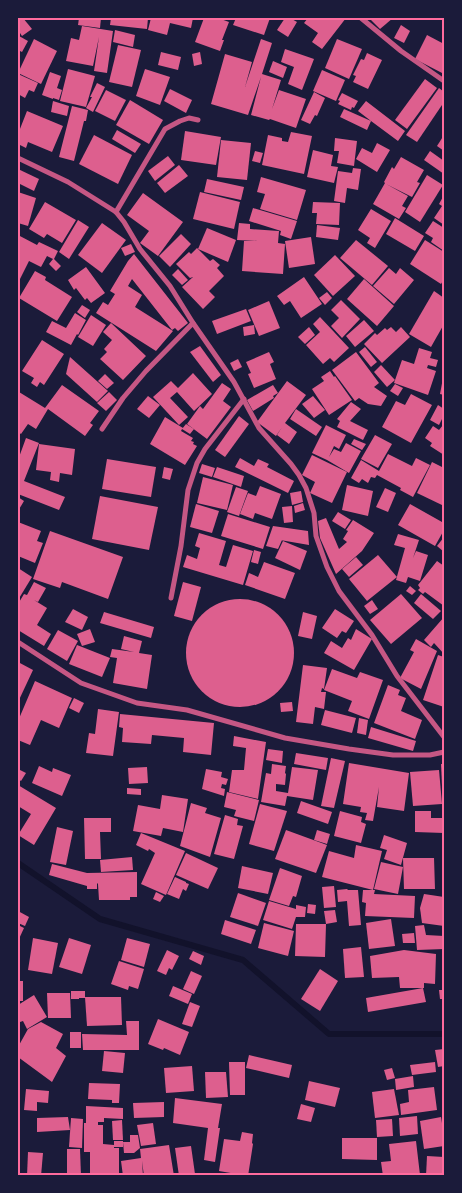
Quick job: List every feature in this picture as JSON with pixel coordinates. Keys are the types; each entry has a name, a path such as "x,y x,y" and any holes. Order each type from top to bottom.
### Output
{"street":[{"path":"361,18 401,51 444,81"},
{"path":"116,212 165,129 189,118 198,120"},
{"path":"18,158 68,182 116,212 140,249 170,286 234,382 259,428 292,464 306,488 314,513 316,536 339,591 372,635 396,676 444,737"},
{"path":"102,429 123,398 193,323"},
{"path":"172,598 188,490 197,463 205,448 244,399"},
{"path":"18,642 81,684 137,703 187,710 285,738 350,749 393,754 430,755 444,752"}],"building":[{"path":"18,18 23,18 32,29 22,36 18,30"},
{"path":"79,18 101,18 100,28 78,25"},
{"path":"111,18 148,18 147,29 110,25"},
{"path":"151,18 193,18 191,28 170,23 167,35 148,30"},
{"path":"204,18 218,18 229,22 220,51 195,42"},
{"path":"236,18 270,18 264,35 233,25"},
{"path":"285,18 290,18 297,22 288,37 277,30"},
{"path":"308,18 346,18 322,49 312,42 318,33 304,23"},
{"path":"369,18 393,18 380,29"},
{"path":"401,25 410,31 404,43 394,38"},
{"path":"82,26 113,31 107,73 94,71 99,37 93,66 66,61 71,38 79,40"},
{"path":"115,30 135,35 133,47 113,42"},
{"path":"427,35 444,44 444,74 415,59"},
{"path":"19,36 28,41 22,52 18,50"},
{"path":"34,39 57,51 41,84 18,73"},
{"path":"261,39 272,43 262,74 281,80 272,109 279,90 306,99 296,128 251,115 261,77 248,115 211,104 225,54 252,62 245,87"},
{"path":"337,39 362,49 349,79 325,68"},
{"path":"118,45 141,50 132,87 109,82"},
{"path":"285,49 314,59 302,90 288,84 294,67 281,62"},
{"path":"161,52 181,57 178,70 158,65"},
{"path":"200,52 202,64 194,66 192,54"},
{"path":"367,53 382,60 368,89 353,82 356,76 353,75 361,59 364,60"},
{"path":"273,61 287,67 283,78 269,72"},
{"path":"68,69 95,76 86,107 60,101"},
{"path":"145,69 170,77 160,105 136,96"},
{"path":"322,70 345,80 336,101 313,91"},
{"path":"50,72 61,76 57,88 62,90 59,100 42,95"},
{"path":"18,74 38,83 34,92 29,90 25,98 18,94"},
{"path":"425,79 437,88 407,129 395,120"},
{"path":"97,83 105,87 93,112 86,108"},
{"path":"439,88 444,92 444,102 417,142 406,135"},
{"path":"170,89 192,100 186,113 164,101"},
{"path":"106,90 126,100 115,121 95,111"},
{"path":"314,92 325,98 317,116 315,115 310,124 301,120"},
{"path":"342,93 358,101 351,110 338,104"},
{"path":"130,100 163,120 149,144 116,125"},
{"path":"53,101 69,106 67,116 51,112"},
{"path":"366,101 405,131 398,141 358,111"},
{"path":"72,106 88,110 74,161 59,157"},
{"path":"344,109 371,121 367,130 340,117"},
{"path":"27,111 63,126 52,152 28,142 26,148 18,144 18,134"},
{"path":"117,130 141,144 135,153 112,139"},
{"path":"185,131 221,137 216,165 181,160"},
{"path":"291,132 312,136 304,174 262,165 268,135 282,138 282,141 288,142"},
{"path":"94,135 132,155 118,184 79,164"},
{"path":"444,135 444,151 437,146"},
{"path":"335,138 357,141 354,166 337,163 339,151 334,151"},
{"path":"221,140 251,143 247,180 217,177"},
{"path":"377,143 390,150 377,172 356,159 362,148 372,153"},
{"path":"313,150 333,155 331,166 338,167 334,183 307,177"},
{"path":"255,151 263,153 260,163 252,161"},
{"path":"430,151 444,161 444,174 424,160"},
{"path":"168,156 175,165 155,181 148,171"},
{"path":"401,157 424,170 417,182 420,183 412,197 386,184 408,196 402,206 406,208 399,219 373,204 392,167 394,169"},
{"path":"179,165 188,176 165,193 157,183"},
{"path":"353,168 361,169 358,190 347,188 345,203 334,201 338,171 352,173"},
{"path":"18,169 39,179 34,191 18,183"},
{"path":"427,175 443,185 420,222 405,212"},
{"path":"261,177 306,190 297,220 260,209 265,194 257,192"},
{"path":"207,179 244,187 241,200 204,192"},
{"path":"18,192 36,198 28,226 18,223"},
{"path":"200,192 240,202 234,229 193,219"},
{"path":"143,193 183,222 158,256 140,243 149,231 127,215"},
{"path":"444,195 444,225 434,218 442,206 439,204"},
{"path":"45,202 76,220 62,243 47,234 44,238 29,229"},
{"path":"313,202 340,203 339,225 316,224 317,213 312,213"},
{"path":"253,208 297,221 291,239 280,235 281,231 249,221"},
{"path":"371,209 391,221 375,248 367,243 370,238 358,230"},
{"path":"395,218 424,236 415,251 386,234"},
{"path":"78,220 89,227 69,259 59,252"},
{"path":"433,221 444,228 444,251 431,242 433,238 425,233"},
{"path":"102,223 126,240 102,273 78,255"},
{"path":"239,223 250,224 250,229 279,231 278,243 285,244 283,274 242,271 244,241 258,241 237,240"},
{"path":"317,225 340,228 338,240 316,237"},
{"path":"207,228 236,240 228,262 198,249"},
{"path":"181,234 191,244 170,267 159,256"},
{"path":"18,235 37,245 39,242 58,251 54,259 61,266 56,271 49,264 53,259 47,256 41,267 29,261 18,283"},
{"path":"311,237 315,264 289,268 285,241"},
{"path":"356,240 388,266 372,285 340,258"},
{"path":"425,240 444,252 444,279 441,284 410,264"},
{"path":"131,244 135,252 125,256 121,248"},
{"path":"197,248 210,261 213,259 220,265 217,268 224,276 209,291 215,297 203,309 182,287 193,277 190,278 176,264 189,252 191,254"},
{"path":"134,254 188,323 178,331 175,328 172,330 132,279 128,286 142,295 135,307 173,331 156,351 96,313 103,302 108,305 115,294 110,291"},
{"path":"335,255 355,276 333,296 314,275"},
{"path":"86,267 105,293 91,303 87,298 85,300 76,288 74,290 68,280"},
{"path":"389,268 396,274 400,268 414,280 394,304 373,286"},
{"path":"178,269 188,280 182,285 172,275"},
{"path":"35,271 46,277 45,280 72,297 57,321 19,298"},
{"path":"304,277 322,304 301,318 290,301 284,305 277,296"},
{"path":"364,279 394,306 377,326 347,299"},
{"path":"434,291 444,298 444,324 431,347 409,334"},
{"path":"327,292 332,298 325,305 319,298"},
{"path":"341,300 360,319 342,338 331,326 339,318 331,310"},
{"path":"269,301 280,328 259,336 248,310"},
{"path":"82,305 90,310 85,318 77,312"},
{"path":"246,309 251,321 217,334 212,321"},
{"path":"75,313 86,320 71,345 46,332 52,321 66,328"},
{"path":"91,315 106,325 93,346 78,337"},
{"path":"320,317 349,348 334,362 330,358 323,364 306,345 320,332 313,324"},
{"path":"364,320 374,331 355,347 346,336"},
{"path":"111,323 146,356 123,380 100,359 107,352 104,349 112,340 103,332"},
{"path":"254,325 255,334 244,336 243,327"},
{"path":"309,327 315,335 305,344 298,337"},
{"path":"391,327 396,332 401,327 410,337 382,363 364,344 375,333 377,335 385,328 387,330"},
{"path":"42,340 64,354 44,385 40,382 37,387 31,383 34,378 22,371"},
{"path":"200,346 221,375 213,382 190,352"},
{"path":"365,347 377,362 371,367 359,352"},
{"path":"419,348 432,352 430,358 438,360 436,367 428,365 427,368 436,371 428,395 394,383 402,360 414,364"},
{"path":"269,352 274,362 270,364 276,379 254,388 248,374 251,373 246,362"},
{"path":"356,352 379,383 374,387 387,396 381,406 368,404 359,398 355,401 332,370"},
{"path":"70,357 108,391 97,402 66,374"},
{"path":"238,359 242,367 234,371 230,363"},
{"path":"381,365 395,380 387,387 374,372"},
{"path":"330,371 352,400 329,415 312,389 324,381 321,377"},
{"path":"193,373 212,394 194,411 177,392 170,398 188,417 179,425 153,397 171,381 178,388"},
{"path":"444,373 444,395 440,394"},
{"path":"105,374 114,383 107,389 98,381"},
{"path":"287,381 306,395 285,423 297,432 289,444 277,435 282,427 276,436 257,422"},
{"path":"222,383 231,389 223,401 231,407 207,439 187,424 200,406 203,409"},
{"path":"395,384 403,388 398,396 390,391"},
{"path":"62,385 99,411 90,423 93,425 85,436 48,409 36,429 28,424 21,434 18,432 19,392 45,408"},
{"path":"273,385 278,393 273,396 274,398 253,411 247,400"},
{"path":"109,392 117,400 106,411 97,403"},
{"path":"411,394 432,405 411,443 382,427 396,401 405,405"},
{"path":"148,396 160,405 149,418 137,409"},
{"path":"313,396 325,410 314,418 302,404"},
{"path":"351,402 361,409 350,421 368,430 363,440 337,427 340,421 337,419"},
{"path":"438,405 444,409 444,415 439,425 430,420"},
{"path":"296,409 322,427 316,436 290,419"},
{"path":"239,416 249,424 225,457 215,450"},
{"path":"165,417 183,428 186,424 194,429 190,434 182,429 181,431 193,438 191,441 197,446 185,465 150,444"},
{"path":"326,425 346,435 339,449 334,446 329,457 334,449 341,452 346,443 361,451 349,473 312,453"},
{"path":"443,425 444,455 430,446 432,443 425,438 433,426 439,430"},
{"path":"375,435 392,444 378,468 361,459"},
{"path":"26,438 39,443 24,481 65,497 59,510 18,494 18,460"},
{"path":"354,439 366,444 362,450 351,444"},
{"path":"39,444 75,449 72,475 60,473 59,482 50,480 51,472 36,470"},
{"path":"388,454 412,466 416,458 430,465 413,497 377,475 375,478 371,477 368,483 362,479 359,483 351,478 361,460 379,471"},
{"path":"312,455 347,472 332,503 310,493 315,482 302,475"},
{"path":"240,458 254,466 258,459 269,464 267,467 294,481 288,493 235,467"},
{"path":"107,459 156,467 151,497 102,489"},
{"path":"432,462 444,468 444,506 417,493"},
{"path":"202,464 215,468 212,477 199,473"},
{"path":"164,467 173,469 170,480 162,478"},
{"path":"217,467 244,476 241,487 213,477"},
{"path":"203,477 233,485 227,510 197,503"},
{"path":"347,485 373,491 368,516 342,510"},
{"path":"260,486 281,494 272,519 255,513 253,519 240,514 248,493 256,496"},
{"path":"236,487 248,491 239,516 227,512"},
{"path":"385,488 396,493 388,512 376,507"},
{"path":"301,491 303,502 292,505 290,493"},
{"path":"100,496 158,507 149,550 92,539"},
{"path":"18,497 24,501 18,511"},
{"path":"303,503 305,510 295,513 294,506"},
{"path":"196,504 219,511 212,533 190,527"},
{"path":"410,504 442,522 444,519 444,530 435,546 398,525"},
{"path":"292,506 293,522 284,523 282,507"},
{"path":"338,512 351,520 345,529 332,521"},
{"path":"228,514 270,527 263,549 221,536"},
{"path":"326,518 339,549 347,542 343,539 348,531 346,530 353,520 374,533 362,551 336,574 320,538 318,521"},
{"path":"18,522 41,531 37,541 43,543 35,563 18,556"},
{"path":"273,526 308,531 309,545 282,540 278,549 266,546"},
{"path":"50,531 123,557 108,599 62,582 60,588 33,579"},
{"path":"199,533 226,541 219,565 226,567 233,545 253,551 243,585 183,567 187,555 197,559 200,548 195,546"},
{"path":"398,534 419,540 413,558 416,551 428,555 420,581 408,577 406,583 396,580 405,548 394,545"},
{"path":"444,537 444,552 437,546"},
{"path":"283,541 307,551 300,570 275,558"},
{"path":"254,550 261,552 258,564 251,562"},
{"path":"378,555 397,577 367,601 349,579"},
{"path":"356,557 363,565 349,577 342,569"},
{"path":"437,561 444,566 444,606 425,592 423,594 418,590 420,588 418,585"},
{"path":"264,562 295,573 285,599 245,585 249,573 258,577"},
{"path":"18,568 32,577 18,600"},
{"path":"34,582 46,588 38,602 34,600 47,608 37,625 51,634 44,646 18,630 18,604 24,594 27,595"},
{"path":"183,582 201,587 192,621 174,616"},
{"path":"410,586 416,591 412,595 406,591"},
{"path":"401,594 422,618 391,644 370,620"},
{"path":"421,594 441,611 433,619 414,603"},
{"path":"240,599 261,603 278,615 290,632 294,653 290,674 278,691 261,703 240,707 219,703 202,691 190,674 186,653 190,632 202,615 219,603"},
{"path":"372,600 378,609 370,614 364,606"},
{"path":"73,609 88,617 82,630 65,622"},
{"path":"335,609 354,621 346,633 342,631 337,638 322,628"},
{"path":"104,612 154,627 151,638 100,623"},
{"path":"303,612 317,616 312,639 298,636"},
{"path":"444,617 444,654 434,643 431,647 424,640"},
{"path":"90,629 95,642 82,646 77,634"},
{"path":"356,629 372,639 354,670 324,653 331,641 342,648 348,638 351,640"},
{"path":"58,630 78,641 67,661 47,649"},
{"path":"124,636 142,641 139,653 152,655 147,689 113,683 117,658 110,657 112,649 134,652 121,649"},
{"path":"416,639 437,651 421,689 400,678 414,652 410,650"},
{"path":"77,645 110,658 102,677 69,664"},
{"path":"438,655 444,657 444,707 423,700"},
{"path":"18,662 33,670 18,702"},
{"path":"303,665 327,668 324,689 322,688 321,692 326,692 324,709 315,707 313,724 296,722"},
{"path":"332,669 357,678 360,672 383,680 369,719 348,711 352,701 324,690"},
{"path":"35,681 72,698 59,728 41,720 30,745 18,740 18,721"},
{"path":"388,685 400,690 398,695 406,698 401,711 422,720 415,739 374,723"},
{"path":"74,698 84,703 79,713 69,708"},
{"path":"292,702 293,711 281,712 280,703"},
{"path":"98,709 119,712 113,756 86,753 89,733 95,734"},
{"path":"325,710 356,718 352,733 321,725"},
{"path":"120,714 214,723 211,755 183,752 184,738 152,735 151,744 122,742 123,728 119,727"},
{"path":"359,718 368,720 366,735 357,733"},
{"path":"371,727 416,741 413,751 368,738"},
{"path":"234,736 266,742 258,799 229,792 232,770 244,770 246,748 233,746"},
{"path":"268,749 283,751 282,763 266,760"},
{"path":"296,753 328,758 326,770 294,764"},
{"path":"331,758 345,761 334,808 321,806"},
{"path":"349,763 409,773 404,811 377,807 379,787 373,821 365,820 367,813 360,812 361,807 343,804"},
{"path":"272,764 286,766 285,785 276,784 276,791 288,793 292,767 318,770 313,800 287,796 285,806 261,802 266,773 271,774"},
{"path":"441,764 444,764 444,807 443,807"},
{"path":"39,766 52,772 53,768 71,775 62,796 32,783"},
{"path":"147,767 148,783 129,784 128,768"},
{"path":"18,769 26,773 21,781 18,779"},
{"path":"206,769 222,772 221,777 228,779 226,785 222,784 221,788 225,789 224,796 202,789"},
{"path":"439,770 442,804 413,806 410,772"},
{"path":"18,785 56,808 34,845 18,835 31,814 18,806"},
{"path":"127,788 141,789 141,795 127,794"},
{"path":"227,792 259,800 254,821 234,816 236,810 224,807"},
{"path":"162,795 188,799 183,832 163,828 161,836 133,831 138,805 160,809"},
{"path":"301,801 332,812 328,824 297,813"},
{"path":"191,803 207,808 205,813 221,818 210,857 180,846"},
{"path":"260,804 287,811 274,851 249,844"},
{"path":"340,811 362,817 361,822 366,824 361,843 334,836"},
{"path":"415,811 431,811 431,818 444,818 444,833 415,832"},
{"path":"225,815 238,819 237,825 243,826 234,859 214,854"},
{"path":"84,818 111,818 111,832 100,832 101,859 85,859"},
{"path":"57,827 73,831 66,865 50,862"},
{"path":"286,830 327,845 316,873 275,859"},
{"path":"317,830 330,834 327,844 314,840"},
{"path":"141,833 185,851 166,895 141,884 155,853 136,845"},
{"path":"384,835 407,843 401,865 384,859 387,850 380,848"},
{"path":"356,845 382,851 373,890 322,877 329,851 354,858"},
{"path":"186,853 218,868 208,889 176,875"},
{"path":"132,857 133,870 101,872 100,860"},
{"path":"403,858 434,858 435,889 404,889"},
{"path":"381,862 403,867 398,894 374,889"},
{"path":"52,864 87,873 137,872 137,897 130,897 130,900 99,900 97,883 97,889 87,889 87,886 49,875"},
{"path":"242,866 273,873 268,894 238,888"},
{"path":"280,868 302,876 296,897 293,896 289,906 269,900"},
{"path":"175,877 189,884 186,891 183,889 179,899 167,894"},
{"path":"334,886 336,907 324,908 322,887"},
{"path":"337,890 358,890 361,925 349,926 347,901 338,902"},
{"path":"363,890 375,890 374,894 415,896 414,918 365,916 366,903 362,902"},
{"path":"156,892 164,896 160,902 153,899"},
{"path":"238,893 266,903 258,926 230,917"},
{"path":"424,894 444,897 444,926 422,923 420,908"},
{"path":"269,901 296,909 296,905 306,907 305,917 296,917 292,929 263,920"},
{"path":"308,904 316,905 315,914 307,913"},
{"path":"335,910 337,922 326,924 324,911"},
{"path":"18,911 29,917 25,926 18,923"},
{"path":"391,919 395,946 369,949 366,923"},
{"path":"225,920 256,930 251,944 221,934"},
{"path":"264,923 294,931 288,956 258,948"},
{"path":"296,924 326,924 325,957 295,956"},
{"path":"18,925 24,928 18,941"},
{"path":"424,925 426,935 444,936 444,949 417,950 415,926"},
{"path":"414,933 415,943 403,943 402,934"},
{"path":"33,938 58,943 52,974 28,970"},
{"path":"69,938 91,945 82,974 59,967"},
{"path":"127,938 150,944 144,967 121,960"},
{"path":"361,947 364,977 345,978 343,949"},
{"path":"167,950 179,956 172,970 169,968 166,975 157,971"},
{"path":"404,950 436,954 435,984 424,983 424,988 400,988 399,977 372,978 370,956"},
{"path":"193,951 204,956 201,965 189,959"},
{"path":"119,961 144,969 138,989 129,986 128,990 111,984"},
{"path":"320,969 338,981 320,1011 301,999"},
{"path":"191,971 202,976 194,994 183,989"},
{"path":"18,981 23,981 23,1001 18,1001"},
{"path":"173,986 192,994 188,1004 169,996"},
{"path":"423,988 426,1002 368,1012 366,998"},
{"path":"439,990 444,990 444,999 440,999"},
{"path":"71,991 85,991 85,998 71,999"},
{"path":"47,993 70,993 71,1018 48,1018"},
{"path":"34,995 47,1017 27,1029 23,1021 20,1022 18,1018 18,1005"},
{"path":"85,997 121,997 122,1025 87,1026"},
{"path":"190,1002 200,1006 192,1027 182,1024"},
{"path":"158,1019 189,1032 180,1055 148,1044"},
{"path":"126,1021 139,1021 139,1050 83,1050 82,1034 127,1035"},
{"path":"41,1022 63,1034 56,1048 66,1056 52,1082 18,1057 18,1047 28,1029"},
{"path":"70,1032 81,1032 81,1048 70,1048"},
{"path":"444,1049 444,1066 438,1067 435,1050"},
{"path":"104,1051 125,1053 123,1073 102,1071"},
{"path":"249,1055 292,1065 289,1078 246,1068"},
{"path":"229,1062 245,1062 245,1095 230,1095"},
{"path":"435,1062 436,1072 412,1075 410,1065"},
{"path":"192,1066 194,1091 166,1093 164,1068"},
{"path":"392,1068 395,1078 387,1080 384,1070"},
{"path":"205,1072 226,1072 228,1097 206,1098"},
{"path":"413,1076 414,1087 396,1090 395,1079"},
{"path":"309,1081 340,1088 335,1107 305,1100"},
{"path":"89,1083 120,1084 119,1103 112,1103 112,1100 88,1099"},
{"path":"434,1087 437,1110 401,1115 400,1104 409,1102 408,1090"},
{"path":"26,1089 49,1091 48,1103 37,1102 37,1111 24,1110"},
{"path":"394,1089 399,1115 375,1118 372,1092"},
{"path":"175,1098 222,1104 215,1162 204,1160 208,1128 173,1123"},
{"path":"164,1102 164,1117 134,1118 133,1103"},
{"path":"301,1104 315,1108 311,1122 297,1119"},
{"path":"86,1106 123,1108 123,1119 104,1118 104,1122 98,1122 98,1125 103,1125 103,1144 114,1145 114,1141 123,1141 123,1147 114,1147 119,1148 119,1176 90,1176 90,1152 84,1152"},
{"path":"417,1116 418,1134 400,1136 399,1118"},
{"path":"68,1117 70,1130 37,1132 37,1118"},
{"path":"441,1117 444,1146 424,1149 420,1121"},
{"path":"71,1118 83,1119 82,1148 69,1147"},
{"path":"392,1119 393,1136 377,1137 376,1120"},
{"path":"122,1120 123,1140 113,1140 112,1121"},
{"path":"153,1123 156,1144 141,1146 137,1125"},
{"path":"242,1132 253,1134 248,1176 219,1171 224,1139 240,1141"},
{"path":"130,1135 138,1135 140,1148 134,1153 124,1153 123,1142 130,1142"},
{"path":"342,1138 377,1138 377,1160 342,1159"},
{"path":"416,1141 420,1175 383,1176 381,1162 391,1161 389,1144"},
{"path":"169,1145 174,1176 144,1176 142,1161 143,1176 123,1176 121,1161 141,1158 140,1149"},
{"path":"191,1146 195,1174 179,1176 175,1148"},
{"path":"67,1149 80,1149 81,1176 67,1176"},
{"path":"28,1152 43,1153 41,1176 27,1176"},
{"path":"427,1156 444,1157 444,1176 426,1176"}],"waterway":[{"path":"18,863 100,919 243,960 329,1034 444,1034"}]}
